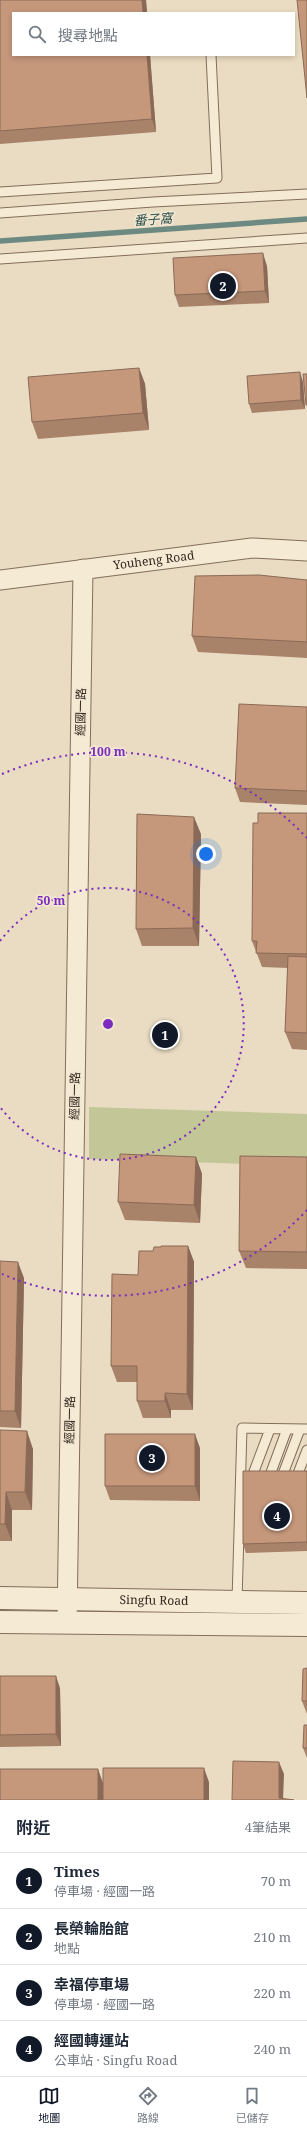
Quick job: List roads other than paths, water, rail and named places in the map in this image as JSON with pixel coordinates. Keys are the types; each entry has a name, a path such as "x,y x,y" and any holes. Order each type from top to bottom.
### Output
{"street":[{"name":"Youheng Road","path":"0,580 252,548 307,551"},
{"name":"經國一路","path":"67,1622 83,569"},
{"name":"Singfu Road","path":"0,1598 307,1603"},
{"name":"Singfu Road","path":"0,1622 307,1625"}],"lane":[{"path":"0,192 217,178 211,56"},
{"path":"0,213 153,202 307,194"},
{"path":"0,259 307,238"},
{"path":"237,1601 242,1428 304,1429 283,1474"},
{"path":"253,1474 270,1429"},
{"path":"270,1475 287,1429"},
{"path":"297,1476 307,1450"}],"waterway":[{"name":"番子窩","path":"0,241 307,219"}],"place":[{"name":"長榮輪胎館","path":"223,286"},
{"name":"Times","path":"165,1035"},
{"name":"幸福停車場","path":"152,1458"},
{"name":"經國轉運站","path":"277,1516"}]}
